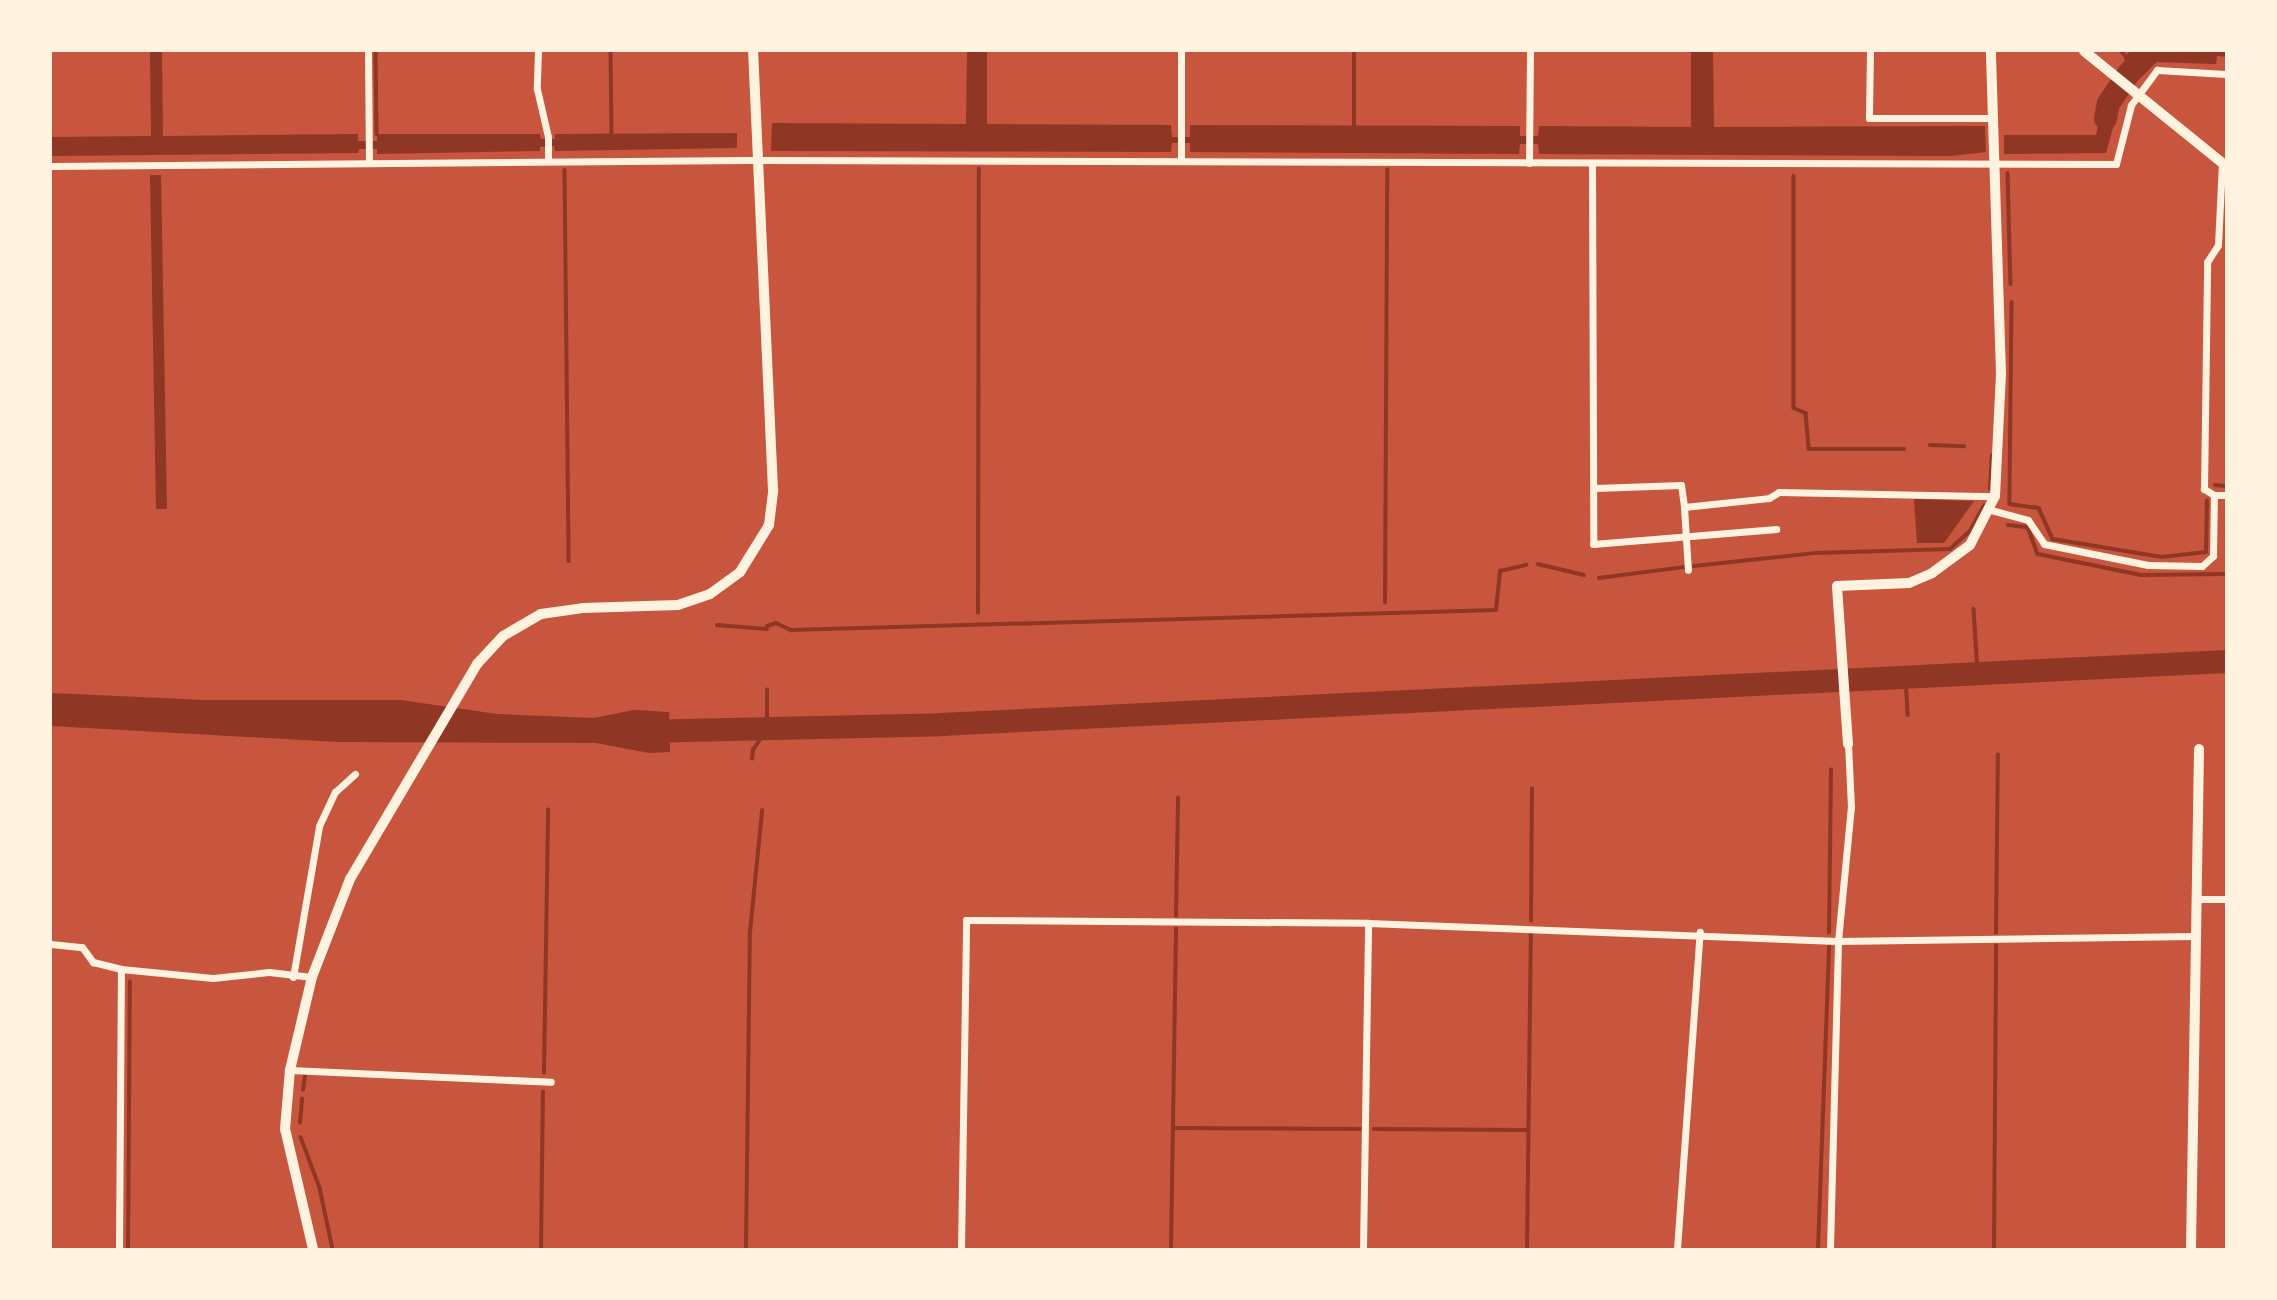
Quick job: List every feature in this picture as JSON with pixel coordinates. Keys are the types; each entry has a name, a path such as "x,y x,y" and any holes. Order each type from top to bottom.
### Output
{"highway":[{"path":"2084,51 2224,165"}],"main road":[{"path":"313,1249 285,1129 290,1070 312,977 350,879 477,664 503,636 541,614 583,608 678,605 710,594 740,572 759,547 769,525 773,490 754,160 753,51"},
{"path":"1848,740 1837,586 1909,583 1932,573 1970,545 1991,510 1995,496 2001,374 1991,51"},
{"path":"2191,1249 2199,749"}],"street":[{"path":"368,51 369,163"},
{"path":"538,51 537,89 548,137 548,161"},
{"path":"1181,51 1181,160"},
{"path":"1529,163 1530,51"},
{"path":"1870,51 1870,118 1993,118"},
{"path":"51,166 754,160 2116,164 2134,90 2157,71 2226,74"},
{"path":"1592,163 1595,488 1593,544 1776,529"},
{"path":"2224,165 2218,244 2207,262 2204,489 2214,495 2226,495"},
{"path":"1595,488 1681,485 1688,570"},
{"path":"1684,506 1769,498 1779,492 1995,496"},
{"path":"1991,510 2028,520 2044,544 2148,565 2203,566 2213,556 2214,495"},
{"path":"1830,1249 1838,941 1851,807 1848,740"},
{"path":"293,977 319,826 335,792 355,775"},
{"path":"2196,899 2226,899"},
{"path":"961,1249 966,920 1368,923 1700,932 1838,941 2195,936"},
{"path":"1363,1249 1368,923"},
{"path":"1677,1249 1700,932"},
{"path":"51,944 82,947 93,961 121,969 213,978 269,972 293,977 312,977"},
{"path":"119,1249 121,969"},
{"path":"290,1070 551,1082"}],"shaded area":[{"path":"150,51 162,51 163,136 358,134 358,141 377,141 377,134 540,134 541,139 555,139 555,134 737,133 737,148 555,151 554,146 540,147 540,151 377,154 377,149 359,149 358,153 51,156 51,137 151,136"},
{"path":"967,51 987,51 987,124 1171,125 1172,137 1190,137 1190,125 1520,126 1520,136 1538,136 1539,126 1691,127 1691,51 1713,51 1714,127 1985,126 1986,152 1951,156 1539,154 1538,144 1520,144 1519,154 1190,152 1190,143 1172,143 1171,152 771,151 772,123 966,124"},
{"path":"2130,51 2226,51 2226,57 2217,56 2216,64 2155,62 2140,78 2128,73 2124,58"},
{"path":"2106,85 2116,89 2121,99 2106,153 2004,154 2004,135 2096,135"},
{"path":"150,175 161,175 167,509 156,509"},
{"path":"1914,499 1974,501 1944,543 1917,543"},
{"path":"51,693 205,700 401,700 497,714 593,718 634,710 669,712 670,752 649,753 596,743 338,742 51,726"}],"waterway":[{"path":"376,51 377,134"},
{"path":"611,51 612,136"},
{"path":"1354,51 1354,125"},
{"path":"2121,51 2126,56"},
{"path":"2105,118 2108,103 2128,73 2150,52"},
{"path":"978,613 979,169"},
{"path":"565,170 569,561"},
{"path":"1385,603 1387,170"},
{"path":"2008,173 2011,284"},
{"path":"1794,176 1794,408 1806,413 1809,449 1904,449"},
{"path":"2012,302 2010,504 2039,508 2053,539 2162,557 2206,552 2207,501"},
{"path":"1930,445 1964,446"},
{"path":"1990,489 1992,456"},
{"path":"2215,485 2226,486"},
{"path":"1694,566 1816,553 1950,549 1970,531 1984,506"},
{"path":"2008,525 2028,527 2038,554 2141,575 2226,574"},
{"path":"1538,564 1584,575"},
{"path":"767,626 776,623 791,630 1496,610 1500,571 1526,565"},
{"path":"1599,578 1685,567"},
{"path":"1974,609 1978,673"},
{"path":"717,625 767,629"},
{"path":"639,731 941,724 2226,661"},
{"path":"1906,676 1908,715"},
{"path":"752,759 753,750 767,729 767,690"},
{"path":"1996,933 1998,755"},
{"path":"1829,933 1831,770"},
{"path":"1531,921 1532,789"},
{"path":"1176,916 1178,798"},
{"path":"544,1073 548,810"},
{"path":"746,1249 750,932 762,811"},
{"path":"1171,1249 1176,929"},
{"path":"1527,1249 1531,933"},
{"path":"1994,1249 1996,946"},
{"path":"1818,1249 1829,947"},
{"path":"128,1249 130,982"},
{"path":"303,1090 305,1076"},
{"path":"541,1249 543,1092"},
{"path":"300,1123 302,1099"},
{"path":"1173,1128 1360,1129"},
{"path":"1374,1129 1528,1130"},
{"path":"301,1137 320,1188 333,1249"}]}
